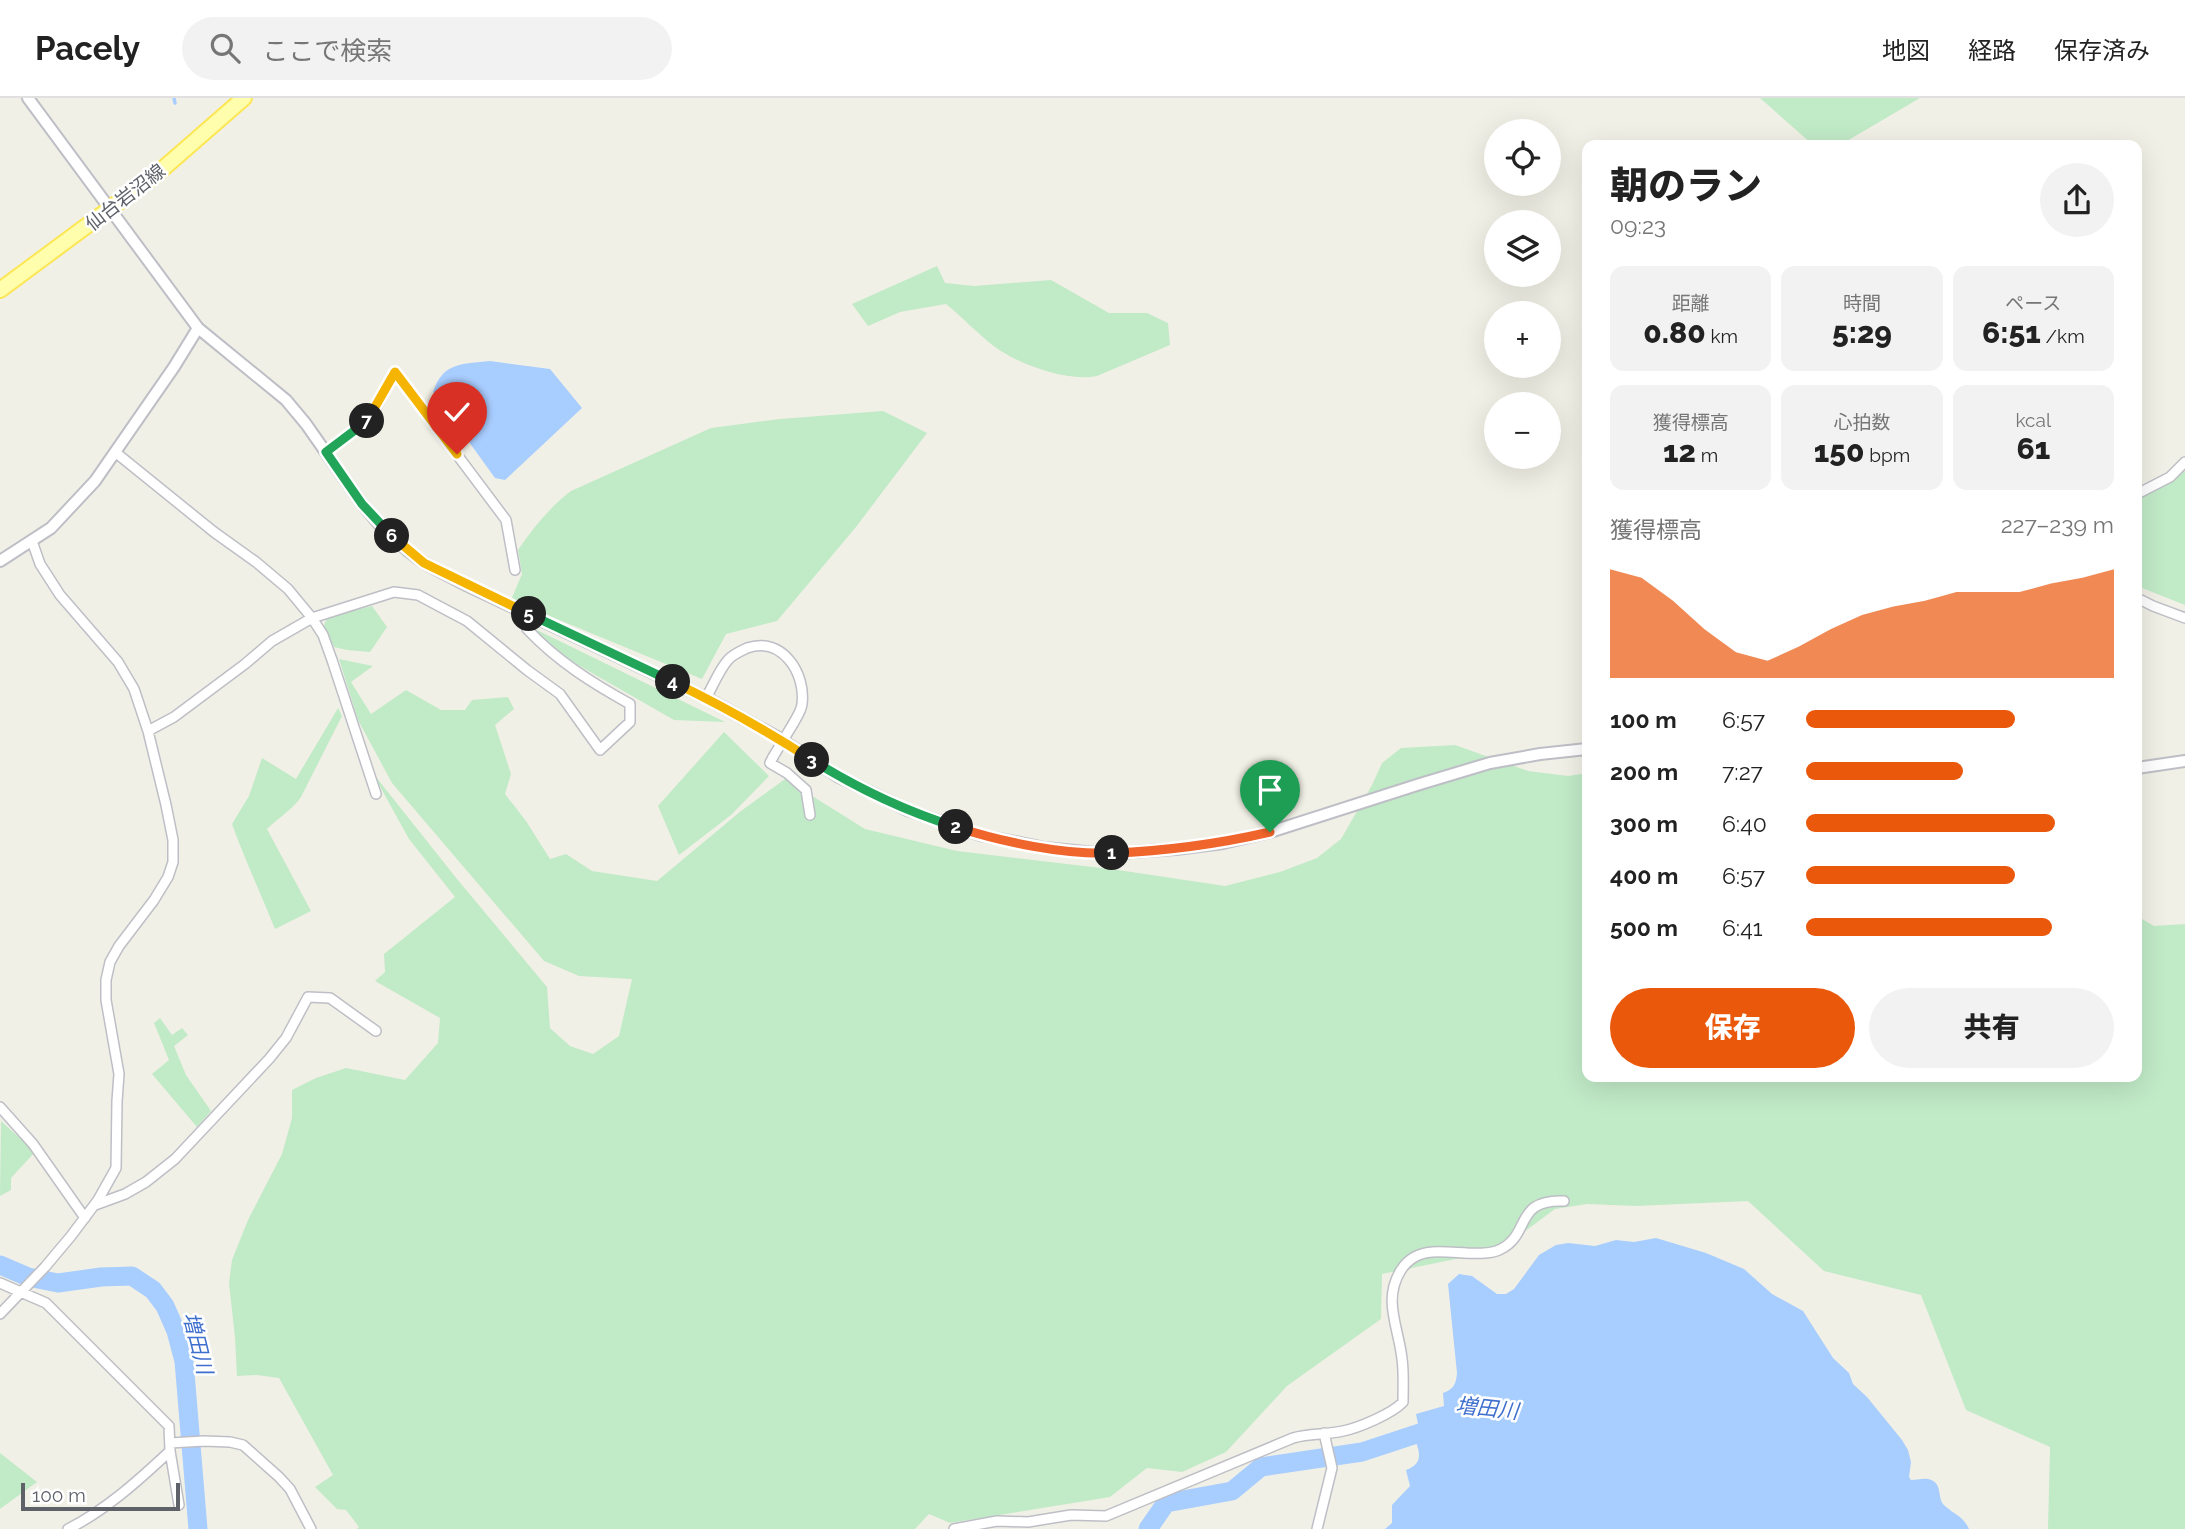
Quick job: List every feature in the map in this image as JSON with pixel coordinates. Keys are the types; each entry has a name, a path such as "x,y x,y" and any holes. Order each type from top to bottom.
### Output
{"main road":[{"name":"仙台岩沼線","path":"0,290 158,173 244,98"}],"street":[{"path":"28,98 198,328 286,400 362,504 408,551 443,573 706,698 775,736 839,777 907,810 980,835 1045,848 1105,854 1176,849 1223,843 1270,832 1490,763 1582,750"},
{"path":"0,561 51,528 96,481 198,328"},
{"path":"326,452 365,424 395,372 506,520 515,570"},
{"path":"115,452 214,532 256,562 288,589 312,618 323,635 376,794"},
{"path":"2142,491 2170,477 2185,462"},
{"path":"0,1314 45,1267 85,1218 108,1185 116,1168 119,1074 106,1000 106,980 110,962 119,946 168,877 173,862 173,840 148,731 134,689 118,662 60,595 40,564 32,541"},
{"path":"148,731 174,717 272,641 312,618 394,592 418,594 467,621 560,694 600,750 630,722 630,704 563,663 543,646 527,629 531,615"},
{"path":"2142,600 2185,618"},
{"path":"706,698 729,659 735,654 751,647 765,646 778,649 788,658 796,668 802,703 793,724 770,762 788,773 806,790 810,815"},
{"path":"2142,767 2185,761"},
{"path":"94,1205 125,1194 176,1159 269,1059 286,1038 309,997 330,998 376,1031"},
{"path":"0,1107 33,1144 85,1218"},
{"path":"954,1529 997,1521 1028,1522 1071,1515 1106,1516 1264,1449 1311,1433 1345,1431 1389,1412 1403,1402 1402,1359 1391,1303 1393,1286 1406,1264 1426,1253 1484,1253 1500,1250 1512,1241 1525,1218 1535,1207 1545,1201 1564,1201"},
{"path":"0,1283 46,1303 169,1426 179,1505"},
{"path":"1317,1529 1332,1468 1324,1433"},
{"path":"68,1529 90,1518 128,1489 172,1446 204,1441 230,1442 250,1451 290,1489 311,1529"}],"green space":[{"path":"1760,98 1920,98 1849,140 1807,140"},
{"path":"937,266 945,283 974,286 1051,280 1109,313 1147,313 1168,323 1170,345 1097,376 1072,377 1030,366 1005,354 946,304 900,312 868,326 852,304"},
{"path":"883,411 927,433 856,527 777,621 726,634 702,679 511,600 522,574 518,550 542,518 571,491 711,428 780,419"},
{"path":"2185,471 2185,605 2142,588 2142,494"},
{"path":"372,606 387,627 370,652 334,647 324,626 327,617"},
{"path":"535,629 725,722 674,720 578,665 553,648"},
{"path":"339,659 373,666 351,682 371,714 406,690 441,710 465,710 472,700 508,697 514,709 495,725 511,774 505,794 550,859 566,854 592,871 657,881 741,811 785,779 865,829 957,851 1225,886 1280,872 1317,858 1341,839 1382,763 1401,748 1455,745 1528,771 1568,776 1582,774 1582,1082 2142,1082 2142,919 2154,926 2185,924 2185,1529 2048,1529 2050,1447 1966,1410 1921,1295 1824,1271 1748,1201 1636,1206 1587,1204 1555,1209 1500,1250 1382,1274 1381,1319 1287,1386 1226,1452 1182,1472 1147,1468 1110,1497 950,1523 929,1514 915,1529 357,1529 359,1527 346,1510 337,1509 315,1487 333,1475 279,1378 237,1376 229,1283 232,1260 248,1220 282,1154 292,1118 292,1090 346,1068 405,1080 438,1043 440,1018 375,981 385,972 384,954 455,897 409,839 372,772 547,987 550,1028 570,1046 593,1054 619,1036 632,979 579,976 544,961 392,783 358,720"},
{"path":"338,708 342,716 301,797 267,829 311,911 275,929 232,824 249,796 262,758 296,779"},
{"path":"724,732 769,776 731,815 679,855 658,806"},
{"path":"160,1018 172,1035 182,1028 188,1035 174,1046 186,1075 211,1111 197,1127 152,1074 169,1060 154,1023"},
{"path":"1,1121 35,1152 11,1178 11,1190 0,1196"},
{"path":"0,1453 37,1482 0,1509"}],"water":[{"path":"490,361 550,369 582,408 505,480 495,478 433,392 442,375 455,366"},
{"path":"1656,1238 1706,1253 1744,1269 1772,1294 1803,1311 1833,1358 1849,1373 1853,1384 1902,1440 1911,1462 1911,1480 1933,1481 1938,1487 1942,1503 1961,1518 1969,1529 1385,1529 1392,1523 1392,1505 1410,1486 1406,1470 1415,1465 1418,1459 1416,1442 1421,1439 1416,1414 1444,1406 1443,1393 1454,1386 1456,1380 1448,1284 1459,1274 1472,1276 1497,1294 1506,1294 1514,1289 1539,1255 1556,1245 1568,1243 1595,1246 1616,1240 1634,1242"}],"waterway":[{"path":"174,98 175,103"},
{"name":"増田川","path":"0,1265 28,1277 58,1283 132,1276 153,1290 165,1306 176,1331 184,1361 198,1529"},
{"name":"増田川","path":"1148,1529 1166,1503 1232,1491 1261,1467 1362,1452 1444,1425"}],"route":[{"path":"457,454 395,372 365,424 326,452 379,524 424,563 706,698 775,736 839,777 907,810 980,835 1045,848 1105,854 1223,843 1270,832"}]}
